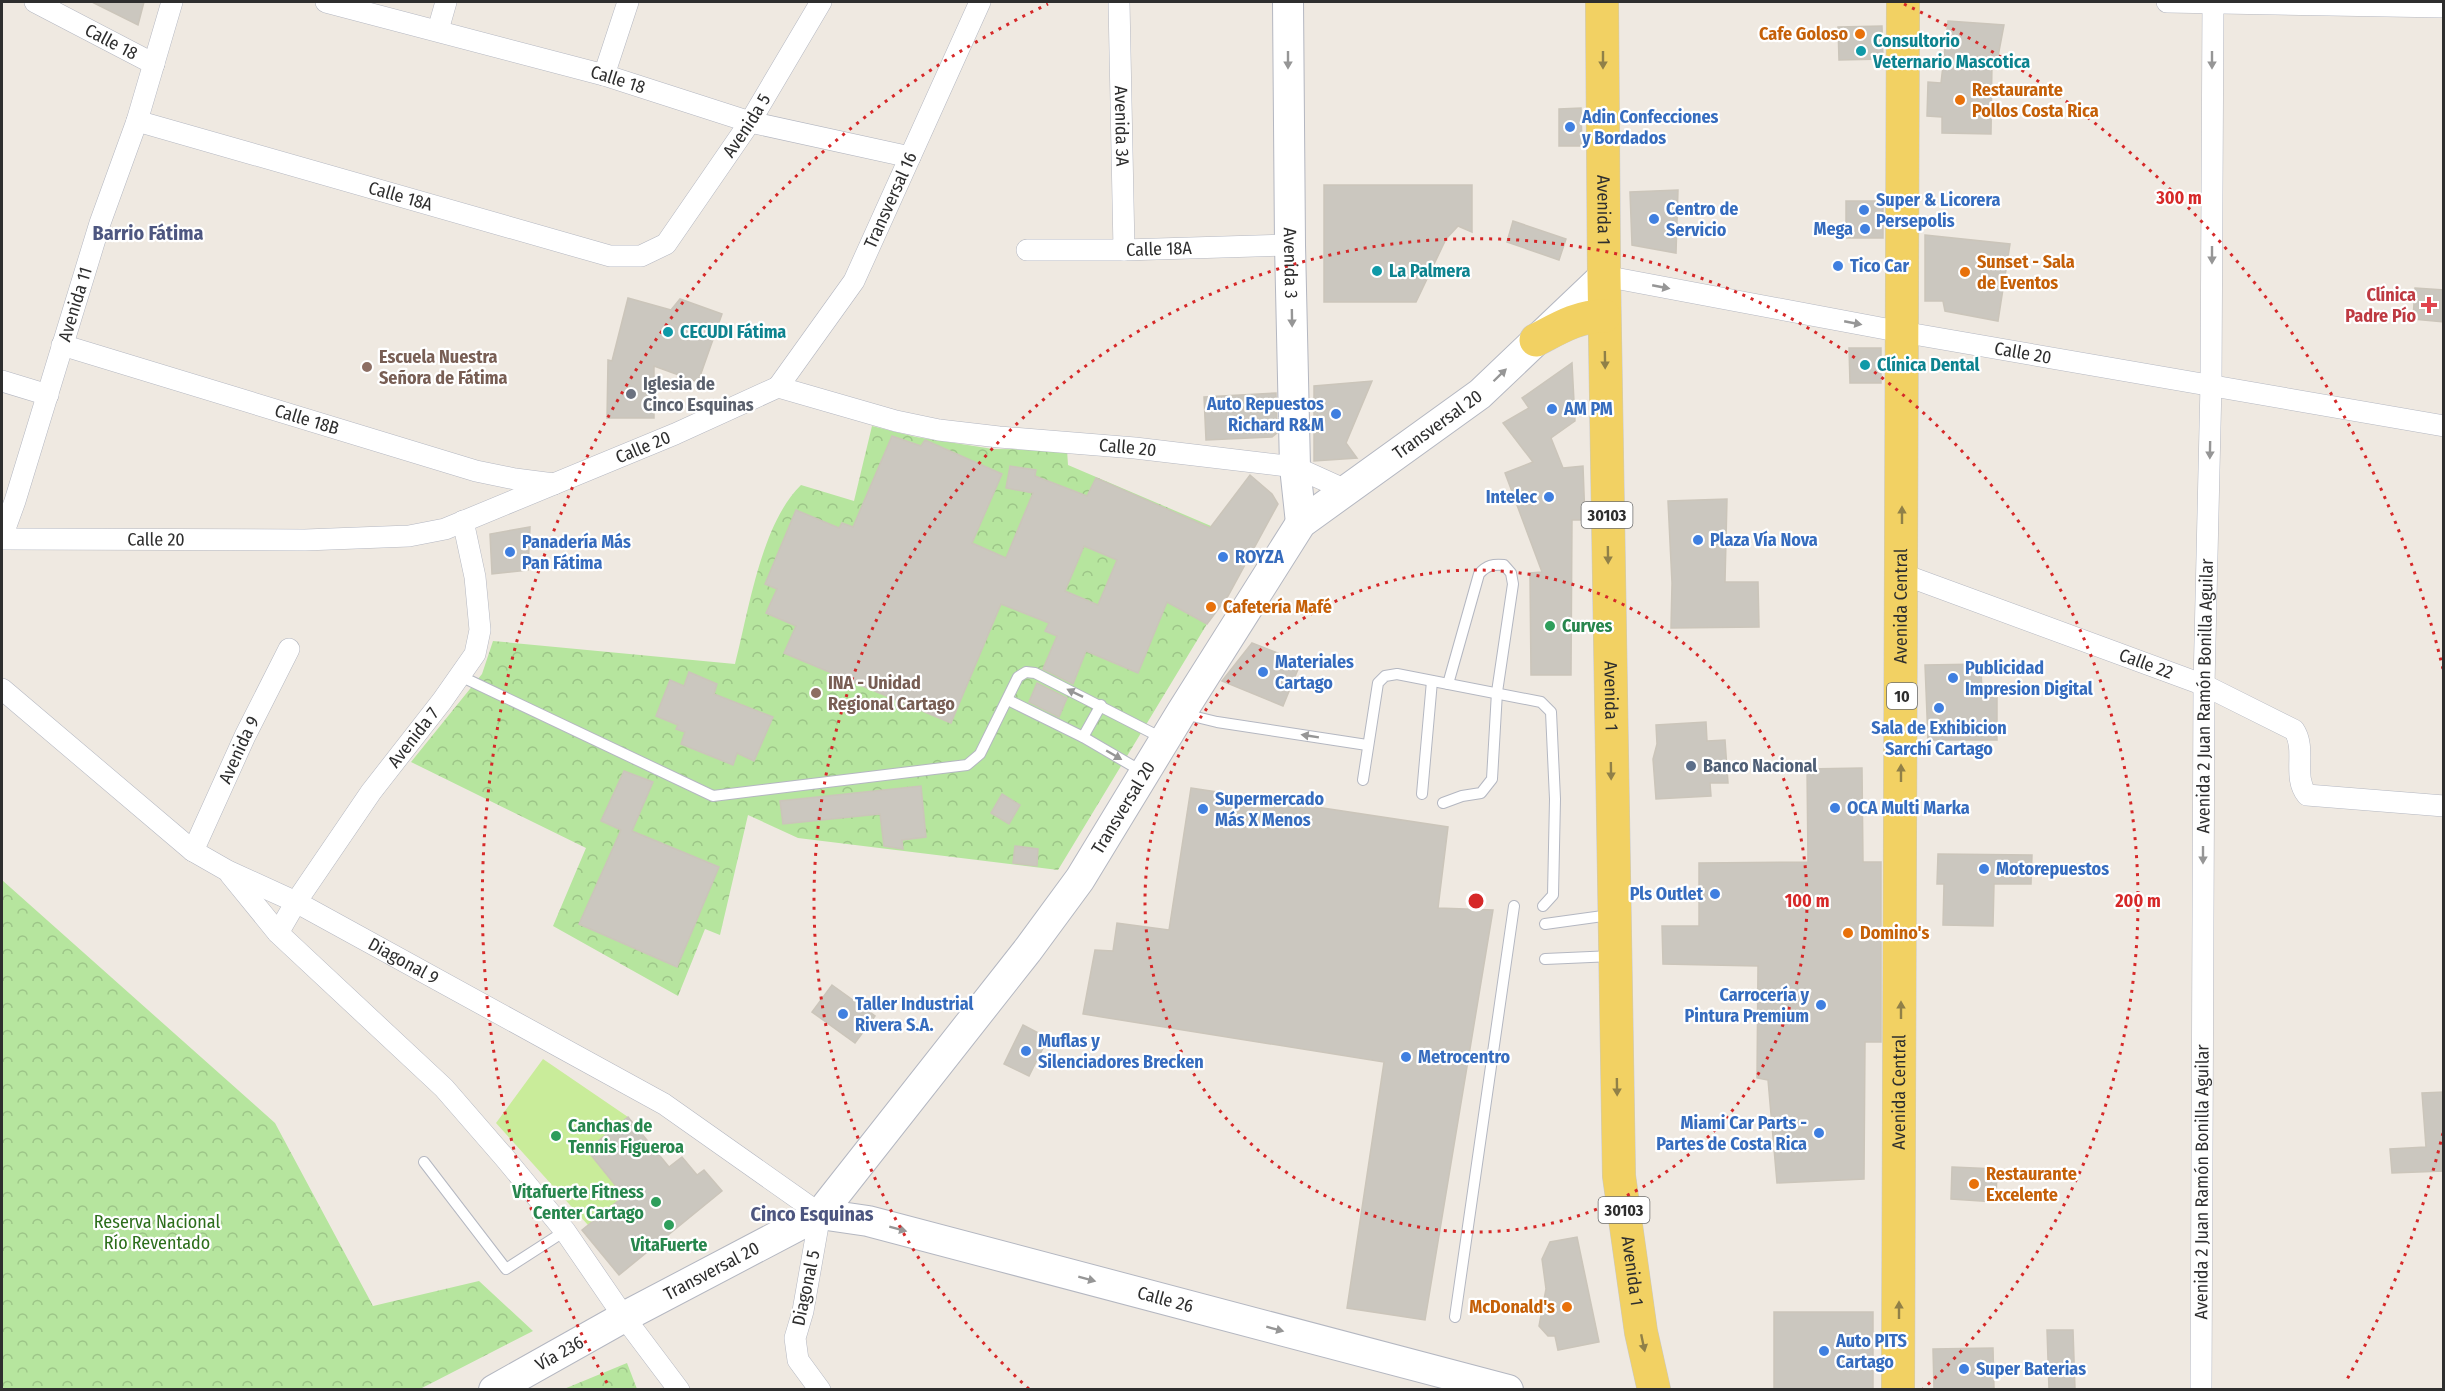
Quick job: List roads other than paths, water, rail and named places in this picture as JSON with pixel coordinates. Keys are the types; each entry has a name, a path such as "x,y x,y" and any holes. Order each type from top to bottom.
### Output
{"main road":[{"name":"Avenida 1","path":"1602,2 1604,316 1619,1176 1641,1332 1654,1389"},
{"name":"Avenida Central","path":"1899,1389 1903,2"},
{"path":"1536,340 1572,321 1592,316 1604,316"}],"street":[{"name":"Calle 18","path":"35,2 154,64"},
{"name":"Avenida 11","path":"2,538 8,498 48,395 100,223 136,121 172,2"},
{"name":"Calle 18","path":"326,2 604,75 750,122 910,157"},
{"path":"438,30 446,2"},
{"path":"604,75 628,2"},
{"name":"Avenida 5","path":"666,244 750,122 821,2"},
{"name":"Transversal 16","path":"778,387 854,281 980,2"},
{"name":"Avenida 3A","path":"1119,2 1124,250"},
{"name":"Avenida 3","path":"1288,2 1295,467 1301,523"},
{"path":"2167,2 2444,7"},
{"name":"Avenida 2 Juan Ramón Bonilla Aguilar","path":"2201,1389 2204,685 2211,384 2212,2"},
{"name":"Calle 18A","path":"136,121 610,256 641,255 666,244"},
{"name":"Calle 18A","path":"1027,250 1124,250 1290,245"},
{"name":"Calle 20","path":"1604,276 1902,332 2444,426"},
{"name":"Transversal 20","path":"624,1317 820,1214 1027,951 1080,879 1180,713 1301,523 1480,394 1604,276"},
{"name":"Calle 18B","path":"62,345 476,471 556,484"},
{"path":"2,381 48,395"},
{"name":"Calle 20","path":"2,538 363,539 409,536 445,529 675,435 778,387 874,415 939,430 1135,448 1295,467 1348,491"},
{"name":"Avenida 7","path":"278,933 296,902 371,792 475,654 480,630 475,577 463,521"},
{"name":"Calle 22","path":"1902,574 2204,685 2294,730 2300,742 2301,785 2307,795 2444,806"},
{"name":"Avenida 9","path":"193,851 245,736 289,649"},
{"name":"Diagonal 9","path":"2,689 193,851 228,871 296,902 664,1104 820,1214"},
{"path":"228,871 278,933 444,1088 565,1231 624,1317 679,1389"},
{"name":"Calle 26","path":"820,1214 868,1221 1507,1389"},
{"name":"Diagonal 5","path":"820,1214 803,1311 795,1338 798,1360 820,1389"},
{"name":"Vía 236","path":"494,1389 624,1317"}],"lane":[{"path":"1443,803 1462,796 1481,793 1492,779 1497,692 1513,584 1511,573 1504,565 1494,564 1484,568 1479,574 1448,684"},
{"path":"460,676 713,796 967,765 980,754 1018,677 1026,672 1035,673 1165,739"},
{"path":"1363,780 1378,683 1385,676 1396,674 1541,702 1551,712 1555,745 1553,895 1543,906"},
{"path":"1422,794 1432,681"},
{"path":"1008,700 1083,737 1144,772"},
{"path":"1083,737 1101,705"},
{"path":"1180,713 1217,722 1367,746"},
{"path":"1455,1317 1514,906"},
{"path":"1545,924 1613,914"},
{"path":"1545,958 1614,956"},
{"path":"424,1162 506,1269 565,1231"}],"place":[{"name":"Cafe Goloso","path":"1860,34"},
{"name":"Consultorio Veternario Mascotica","path":"1861,51"},
{"name":"Restaurante Pollos Costa Rica","path":"1960,100"},
{"name":"Adin Confecciones y Bordados","path":"1570,127"},
{"name":"Super & Licorera Persepolis","path":"1864,210"},
{"name":"Centro de Servicio","path":"1654,219"},
{"name":"Mega","path":"1865,229"},
{"name":"Tico Car","path":"1838,266"},
{"name":"La Palmera","path":"1377,271"},
{"name":"Sunset - Sala de Eventos","path":"1965,272"},
{"name":"Clínica Padre Pío","path":"2429,305"},
{"name":"CECUDI Fátima","path":"668,332"},
{"name":"Clínica Dental","path":"1865,365"},
{"name":"Escuela Nuestra Señora de Fátima","path":"367,367"},
{"name":"Iglesia de Cinco Esquinas","path":"631,394"},
{"name":"AM PM","path":"1552,409"},
{"name":"Auto Repuestos Richard R&M","path":"1336,414"},
{"name":"Intelec","path":"1549,497"},
{"name":"Plaza Vía Nova","path":"1698,540"},
{"name":"Panadería Más Pan Fátima","path":"510,552"},
{"name":"ROYZA","path":"1223,557"},
{"name":"Cafetería Mafé","path":"1211,607"},
{"name":"Curves","path":"1550,626"},
{"name":"Materiales Cartago","path":"1263,672"},
{"name":"Publicidad Impresion Digital","path":"1953,678"},
{"name":"INA - Unidad Regional Cartago","path":"816,693"},
{"name":"Sala de Exhibicion Sarchí Cartago","path":"1939,708"},
{"name":"Banco Nacional","path":"1691,766"},
{"name":"OCA Multi Marka","path":"1835,808"},
{"name":"Supermercado Más X Menos","path":"1203,809"},
{"name":"Motorepuestos","path":"1984,869"},
{"name":"Pls Outlet","path":"1715,894"},
{"name":"Domino's","path":"1848,933"},
{"name":"Carrocería y Pintura Premium","path":"1821,1005"},
{"name":"Taller Industrial Rivera S.A.","path":"843,1014"},
{"name":"Muflas y Silenciadores Brecken","path":"1026,1051"},
{"name":"Metrocentro","path":"1406,1057"},
{"name":"Miami Car Parts - Partes de Costa Rica","path":"1819,1133"},
{"name":"Canchas de Tennis Figueroa","path":"556,1136"},
{"name":"Restaurante Excelente","path":"1974,1184"},
{"name":"Vitafuerte Fitness Center Cartago","path":"656,1202"},
{"name":"VitaFuerte","path":"669,1225"},
{"name":"McDonald's","path":"1567,1307"},
{"name":"Auto PITS Cartago","path":"1824,1351"},
{"name":"Super Baterias","path":"1964,1369"}],"district":[{"name":"Barrio Fátima","path":"148,233"},
{"name":"Cinco Esquinas","path":"812,1214"}],"park label":[{"name":"Reserva Nacional Río Reventado","path":"157,1232"}]}
